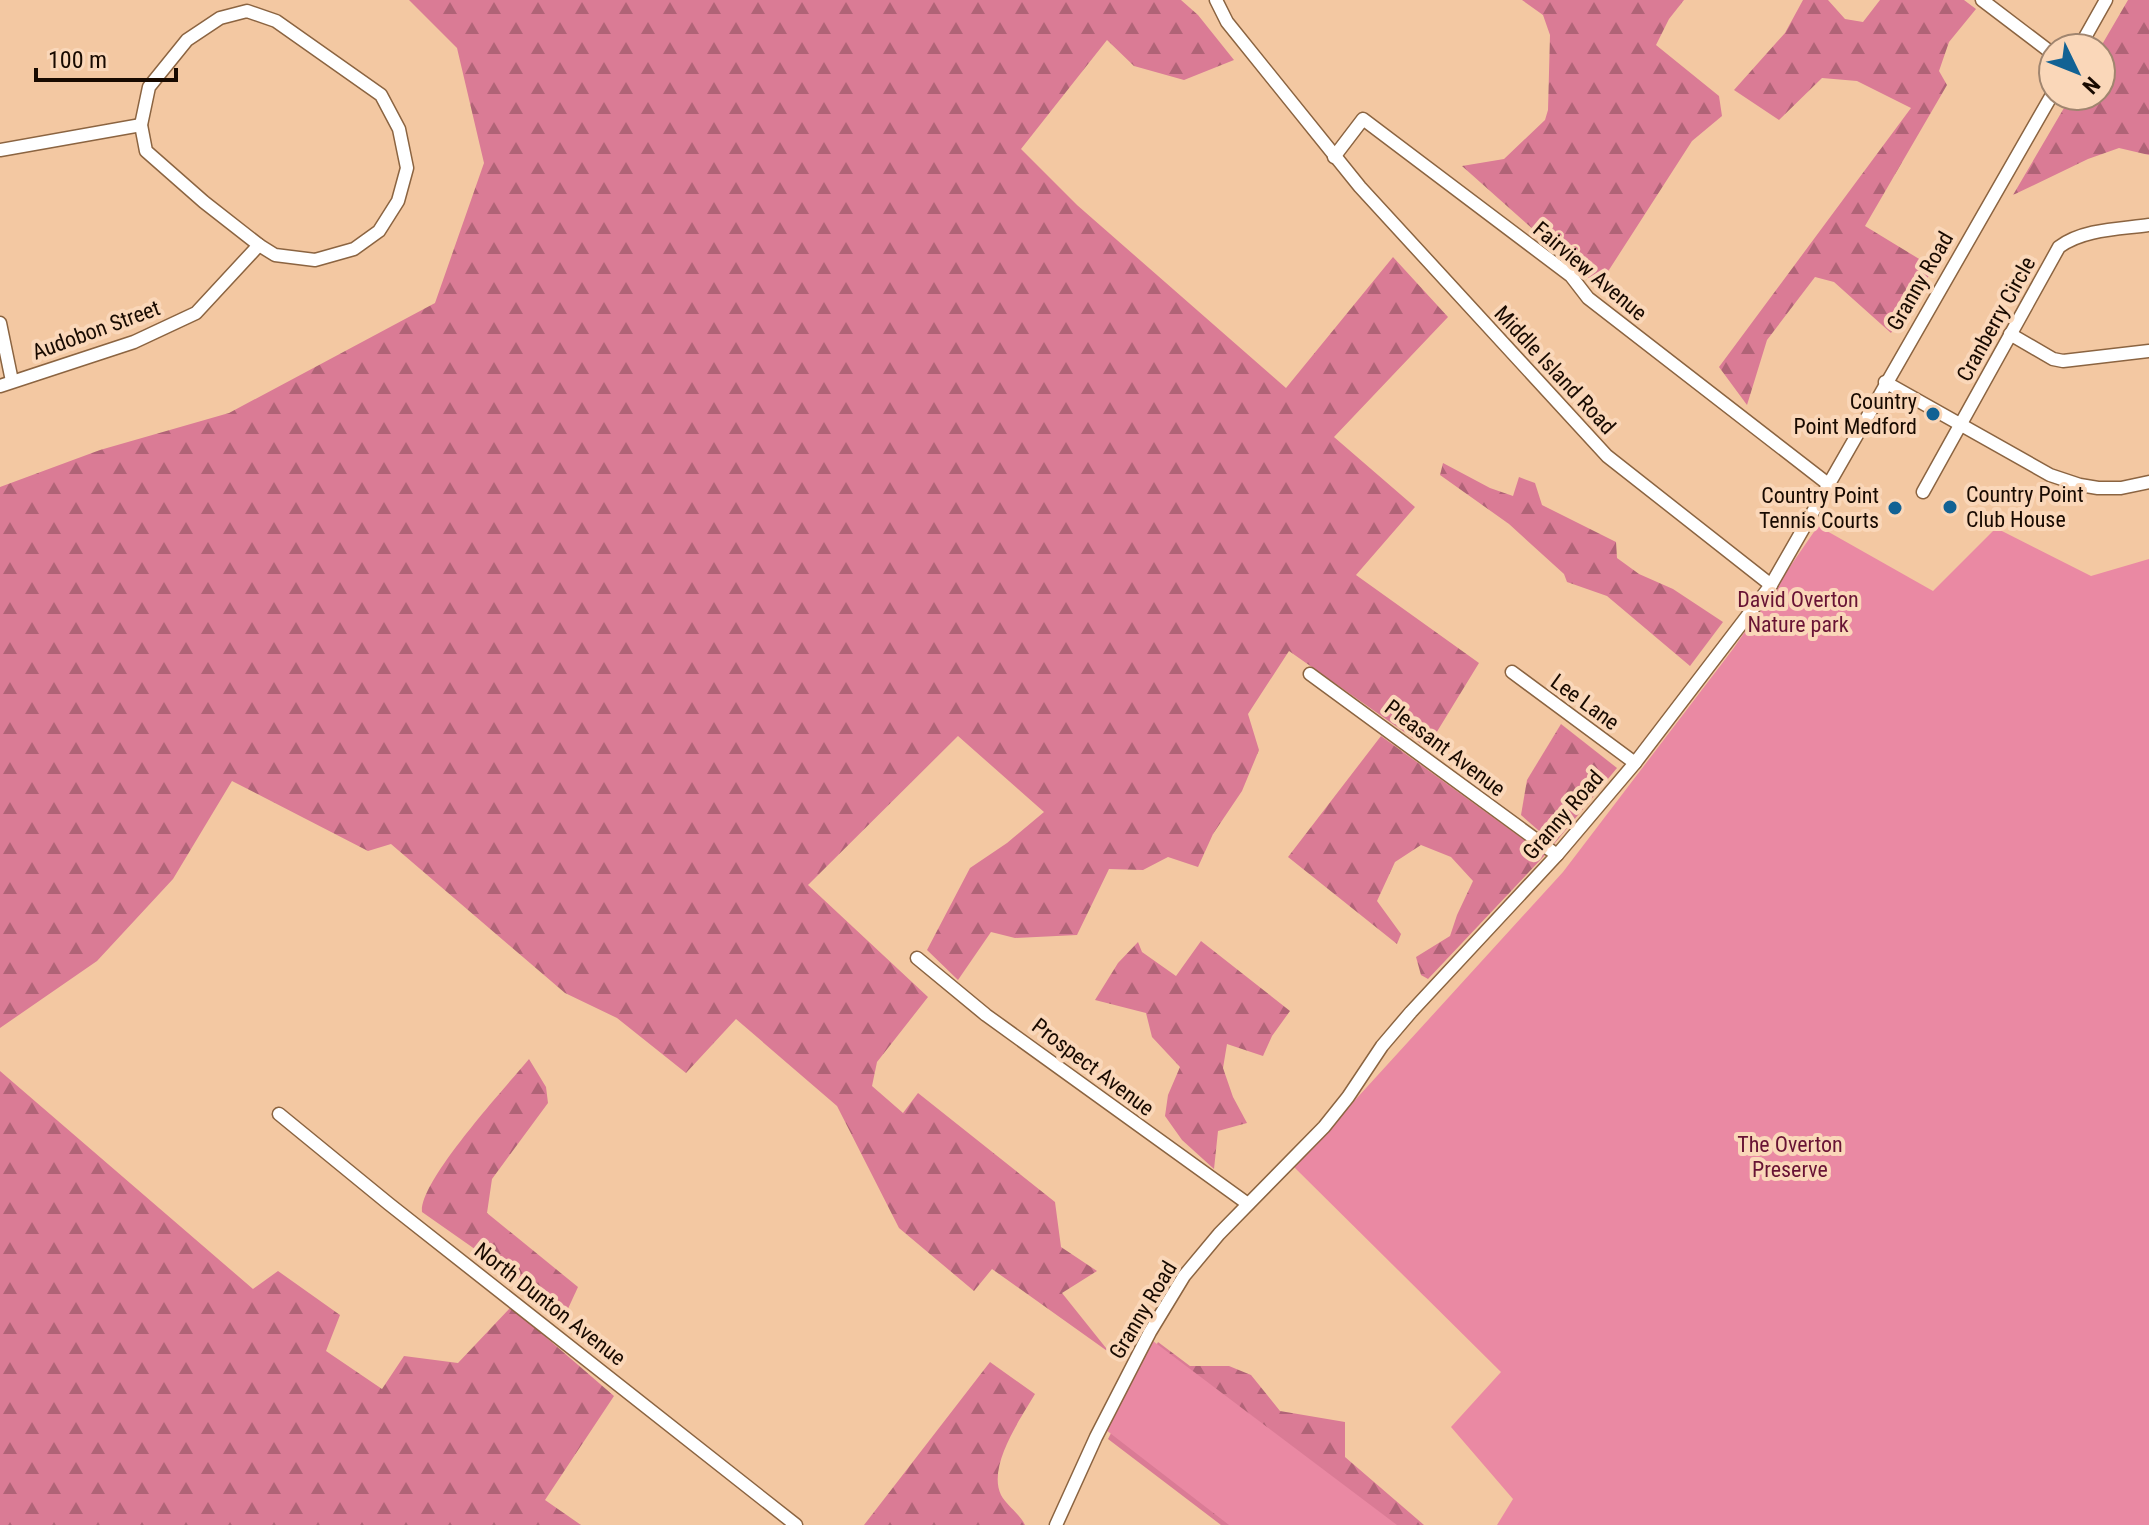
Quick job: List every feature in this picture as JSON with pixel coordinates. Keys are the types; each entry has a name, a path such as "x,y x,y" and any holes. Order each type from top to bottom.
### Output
{"street":[{"name":"Middle Island Road","path":"1216,0 1227,22 1334,157 1607,456 1771,585"},
{"path":"1982,0 2037,42"},
{"path":"2088,32 2106,0"},
{"path":"247,11 276,21 381,95 399,129 407,168 398,201 379,231 354,249 315,260 275,255 146,151 141,125 149,87 187,40 220,18 247,11"},
{"name":"Granny Road","path":"1056,1525 1096,1437 1150,1332 1184,1276 1248,1204 1324,1127 1382,1046 1411,1012 1557,855 1635,763 1771,585 2042,112"},
{"name":"Fairview Avenue","path":"1334,157 1363,119 1571,276 1588,298 1828,484"},
{"path":"0,150 141,125"},
{"name":"Cranberry Circle","path":"1923,492 2059,247 2069,240 2098,232 2149,225"},
{"name":"Audobon Street","path":"6,384 134,342 196,313 259,245"},
{"path":"0,323 6,384"},
{"path":"2010,334 2053,359 2063,361 2149,351"},
{"path":"1885,382 2050,475 2080,485 2121,488 2149,482"},
{"name":"Lee Lane","path":"1512,672 1635,763"},
{"name":"Pleasant Avenue","path":"1310,674 1557,855"},
{"name":"Prospect Avenue","path":"917,958 986,1015 1248,1204"},
{"name":"North Dunton Avenue","path":"279,1114 796,1525"}],"green space":[{"path":"409,0 1181,0 1198,15 1234,60 1184,80 1134,66 1107,40 1021,149 1077,205 1286,388 1393,257 1448,317 1334,437 1415,507 1356,575 1479,663 1427,748 1289,651 1248,714 1259,750 1242,791 1213,834 1198,867 1168,857 1143,870 1109,869 1077,935 1015,938 991,932 958,980 927,950 970,868 1044,812 958,736 808,885 928,997 877,1062 872,1086 903,1113 918,1093 1055,1202 1061,1247 1097,1271 1062,1293 1110,1353 992,1269 974,1291 899,1228 837,1106 736,1019 686,1073 617,1018 565,993 391,844 368,851 232,781 173,879 97,961 0,1028 0,487 100,450 229,413 435,303 484,163 457,48"},
{"path":"1522,0 1684,0 1669,19 1656,45 1719,96 1722,116 1692,141 1598,287 1462,166 1504,159 1545,120 1548,110 1550,35 1543,15"},
{"path":"1803,0 1828,0 1845,19 1863,22 1880,0 1964,0 1976,9 1949,42 1939,71 1947,85 1865,226 1934,268 1891,333 1834,282 1815,277 1767,340 1747,405 1719,367 1911,108 1857,81 1822,78 1779,120 1734,90 1785,33"},
{"path":"2128,0 2149,0 2149,155 2119,148 2088,159 2013,195 2062,112 2117,112 2117,32 2109,32"},
{"path":"1443,463 1490,488 1513,496 1519,477 1535,483 1542,505 1616,542 1617,558 1639,574 1673,589 1723,622 1690,666 1607,596 1567,582 1564,574 1509,524 1440,475"},
{"name":"The Overton Preserve","path":"1818,526 1933,591 1996,528 2091,576 2149,559 2149,1525 1497,1525 1513,1499 1451,1427 1501,1372 1294,1167 1563,872 1733,649"},
{"path":"1561,724 1617,768 1554,844 1521,815 1527,780"},
{"path":"1381,736 1545,855 1428,979 1421,975 1416,957 1450,936 1473,881 1451,857 1421,845 1395,862 1377,901 1401,934 1397,944 1288,857"},
{"path":"1201,941 1290,1011 1272,1036 1263,1056 1227,1044 1223,1068 1233,1097 1247,1123 1218,1131 1214,1169 1182,1140 1165,1116 1168,1095 1180,1067 1152,1037 1146,1013 1095,1000 1118,963 1138,942 1142,952 1176,976"},
{"path":"529,1059 546,1087 548,1103 492,1179 487,1213 578,1287 566,1313 422,1212 434,1179 449,1157"},
{"path":"0,1071 253,1289 278,1271 340,1315 326,1351 382,1389 404,1356 458,1363 511,1307 614,1396 545,1500 581,1525 0,1525"},
{"path":"1153,1341 1397,1525 1229,1525 1106,1430"},
{"path":"1158,1342 1190,1366 1229,1366 1251,1375 1280,1411 1345,1422 1345,1457 1424,1525 1221,1525 1108,1439"},
{"path":"990,1362 1035,1394 1014,1429 998,1470 1001,1495 1025,1525 864,1525"}],"place":[{"name":"Country Point Medford","path":"1933,414"},
{"name":"Country Point Club House","path":"1950,507"},
{"name":"Country Point Tennis Courts","path":"1895,508"}],"park label":[{"name":"David Overton Nature park","path":"1798,612"}]}
